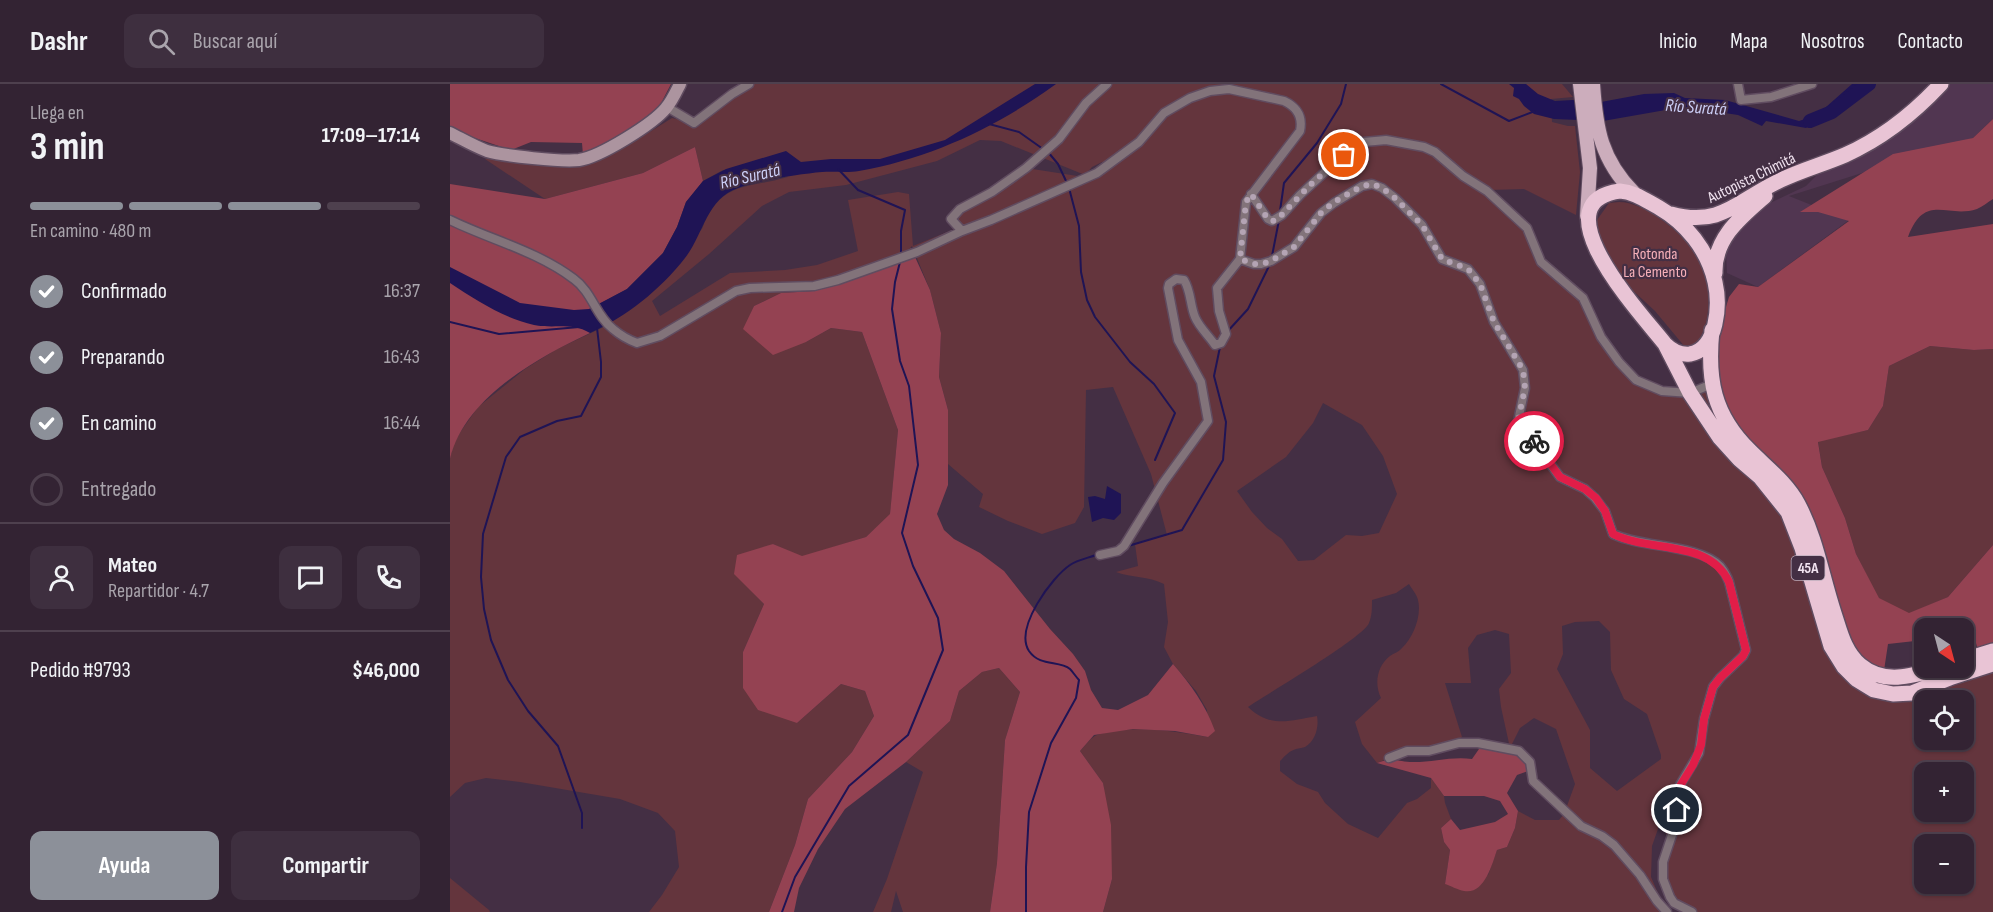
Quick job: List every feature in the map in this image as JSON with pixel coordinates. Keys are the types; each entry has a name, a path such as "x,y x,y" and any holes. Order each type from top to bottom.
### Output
{"highway":[{"name":"Autopista Chimitá","path":"1670,214 1685,218 1711,217 1727,212 1777,182 1847,154 1884,134 1941,84"},
{"name":"Autopista Chimitá","path":"1715,282 1717,253 1729,229 1770,191 1812,168"},
{"path":"1587,218 1595,202 1606,194 1620,191 1634,193"},
{"name":"45A","path":"1634,193 1670,214 1684,227 1701,249 1710,266 1715,282 1717,304 1710,351 1712,384 1723,417 1731,431 1784,483 1798,504 1809,529 1840,630 1851,656 1869,672 1883,677 1914,675"},
{"name":"45A","path":"1587,218 1596,251 1665,344 1690,393 1720,438 1739,459 1761,477 1788,512 1802,548 1831,646 1844,667 1856,679 1874,690 1893,694 1912,693 1993,664"},
{"name":"45A","path":"1665,344 1676,352 1691,354 1707,344 1712,330"},
{"path":"1974,657 1993,651"}],"main road":[{"name":"45A","path":"1587,90 1602,146 1620,180 1634,193"},
{"name":"45A","path":"1587,90 1585,133 1591,186 1587,218"}],"street":[{"path":"450,133 491,152 555,159 581,159 597,154 647,124 667,107 680,84"},
{"path":"667,107 694,123 732,93 749,84"},
{"path":"962,231 952,222 958,210 992,192 1026,168 1059,139 1086,103 1107,84"},
{"path":"1738,84 1741,100 1771,97 1812,84"},
{"path":"450,220 485,237 540,258 582,285 611,328 637,343 647,342 736,291 750,288 814,286 838,280 917,252 1086,179 1133,146 1170,109 1190,98 1220,89 1229,89 1284,101 1292,105 1301,120 1300,131 1246,202 1240,259 1216,288 1219,311 1226,334 1221,343 1215,345 1198,325 1191,305 1190,292 1184,280 1176,279 1167,288 1178,340 1201,382 1208,421 1163,483 1123,548 1100,555"},
{"path":"1251,194 1268,219 1272,221 1280,218 1309,186 1352,148 1364,142 1386,140 1424,147 1487,191 1527,228 1541,262 1583,298 1601,337 1619,363 1636,380 1662,391 1690,393 1712,384"},
{"path":"1240,259 1254,264 1271,261 1294,247 1321,213 1334,202 1362,186 1372,184 1382,188 1422,225 1442,259 1468,269 1477,278 1494,322 1523,370 1525,388 1518,421 1557,474 1585,489 1596,498 1605,511 1613,534 1627,540 1693,553 1712,560 1724,572 1729,582 1746,650 1713,687 1704,719 1699,753 1680,786 1674,829 1662,868 1665,885 1674,903 1692,912"},
{"path":"1389,758 1407,751 1429,751 1459,743 1478,742 1519,751 1530,762 1533,781 1581,826 1602,836 1614,845 1667,912"}],"shaded area":[{"path":"450,84 671,84 657,111 636,126 583,155 582,143 531,142 511,150 460,133 450,127"},
{"path":"1944,84 1993,84 1993,119 1973,138 1789,196 1849,220 1758,287 1727,273 1726,252 1734,235 1751,212 1806,186 1822,170"},
{"path":"1993,119 1993,199 1977,209 1929,211 1915,223 1908,237 1993,224 1993,349 1974,350 1930,346 1889,366 1883,406 1868,430 1818,442 1822,467 1845,518 1856,554 1879,598 1909,613 1948,597 1993,545 1993,651 1979,655 1974,635 1974,618 1914,618 1914,641 1888,644 1883,677 1860,665 1826,586 1723,416 1715,343 1729,297 1739,284 1758,287 1849,221 1818,212 1800,212 1893,154 1973,138"},
{"path":"695,147 703,181 686,202 677,227 663,253 627,289 590,309 590,333 526,368 486,399 470,417 458,437 450,459 450,184 545,199 643,173"},
{"path":"911,248 930,290 941,333 939,377 948,410 948,485 937,514 944,530 1004,571 1073,654 1085,671 1091,690 1102,708 1118,710 1148,695 1173,664 1197,695 1215,731 1208,737 1175,731 1133,729 1094,735 1080,751 1103,783 1111,825 1112,879 1103,912 990,912 997,863 1005,740 1020,692 999,668 982,672 959,691 950,721 906,762 845,809 818,849 799,888 794,912 769,912 795,845 808,799 852,752 874,716 865,691 841,684 797,723 758,710 743,688 743,652 764,604 734,574 737,555 773,544 802,556 866,537 890,514 898,430 862,332 831,328 806,342 773,355 743,329 754,306 781,293 813,291 839,282 901,258"},
{"path":"1478,743 1519,751 1531,770 1517,775 1507,793 1518,811 1515,828 1507,847 1497,850 1490,871 1482,884 1471,891 1464,891 1445,884 1450,850 1444,842 1441,828 1451,819 1460,830 1495,822 1508,814 1500,801 1484,796 1444,796 1431,778 1377,763 1390,760 1418,762 1456,758 1472,759 1479,749"}],"green space":[{"path":"749,84 1562,84 1573,97 1551,99 1552,122 1575,126 1580,172 1576,215 1524,189 1489,190 1522,222 1548,271 1578,290 1600,339 1644,385 1662,391 1712,384 1869,671 1914,670 1914,678 1974,678 1974,662 1993,651 1993,912 1683,912 1659,874 1665,851 1666,835 1656,797 1658,829 1652,846 1651,877 1666,912 1103,912 1112,879 1103,783 1080,751 1095,736 1124,730 1167,731 1208,737 1207,710 1196,691 1173,664 1164,647 1168,622 1164,584 1116,572 1138,566 1135,544 1167,535 1151,474 1113,387 1086,390 1084,507 1075,523 1042,534 979,507 983,494 948,464 948,410 939,377 941,333 930,290 912,246 901,258 839,282 813,291 781,293 754,306 744,329 806,342 831,328 862,332 898,430 890,515 866,537 802,557 773,544 735,574 764,604 743,652 797,723 841,684 865,691 874,716 852,752 808,799 795,845 769,912 649,912 679,867 675,831 658,813 620,799 486,778 465,783 450,797 450,459 453,445 478,407 525,369 557,349 606,326 702,229 717,202 726,195 747,186 788,177 723,170 703,181 695,147 643,173 545,199 485,159 503,157 588,164 632,143 672,118 690,122","holes":["980,140 1001,141 1085,175 1092,167 1102,162 1103,164 1084,177 1026,168 951,220 957,228 913,246 909,194 898,192 848,200 858,251 817,265 785,270 730,273 660,316 652,301 762,206 789,192 846,185 937,161","1323,403 1362,425 1383,456 1397,494 1379,533 1362,536 1346,535 1314,560 1298,561 1282,539 1267,528 1252,512 1237,491 1286,457 1313,423","1409,584 1417,596 1418,620 1410,639 1382,665 1377,681 1381,698 1355,722 1362,744 1377,763 1407,751 1448,746 1462,737 1445,683 1471,683 1468,648 1477,635 1495,630 1509,634 1511,673 1499,689 1510,748 1520,728 1534,718 1556,729 1575,784 1564,814 1559,820 1535,820 1518,811 1515,828 1507,847 1497,850 1488,875 1445,884 1450,850 1444,842 1441,828 1451,819 1444,796 1431,778 1431,788 1417,799 1407,803 1378,838 1348,824 1325,803 1318,792 1297,784 1280,771 1280,761 1285,756 1305,747 1312,741 1317,729 1317,716 1289,721 1272,720 1256,714 1248,707 1350,641 1369,623 1372,600 1396,593","1599,621 1610,632 1611,670 1624,699 1647,714 1661,755 1661,759 1617,791 1590,768 1590,730 1557,669 1563,654 1562,626 1575,622"]},
{"name":"Rotonda La Cemento","path":"1619,202 1641,208 1665,222 1686,241 1700,260 1707,281 1707,318 1699,340 1692,348 1685,347 1655,311 1628,286 1600,242 1597,220 1609,203"},
{"path":"1930,346 1974,350 1993,349 1993,545 1948,597 1909,614 1878,598 1856,554 1845,518 1822,467 1818,441 1868,430 1883,406 1889,366"},
{"path":"999,668 1020,692 1005,740 997,863 990,912 903,912 896,891 891,912 873,912 887,879 923,772 906,762 950,721 959,691 982,672"},
{"path":"450,878 489,910 490,912 450,912"}],"water":[{"path":"1035,84 1056,84 1034,100 987,127 912,158 859,171 822,172 780,178 747,185 727,193 712,209 685,258 665,281 642,302 617,319 590,333 569,327 534,325 511,318 450,283 450,267 520,303 574,310 589,309 627,289 663,253 677,227 686,202 703,181 726,169 786,151 801,162 831,159 880,159 945,140"},
{"path":"1509,84 1526,84 1538,94 1555,101 1601,102 1644,94 1674,93 1685,98 1725,100 1799,121 1817,115 1852,84 1860,84 1843,97 1824,118 1806,128 1766,121 1762,126 1738,115 1692,108 1677,108 1603,121 1554,119 1534,114 1513,96 1514,88"},
{"path":"1107,486 1121,494 1121,513 1114,520 1103,518 1092,522 1088,497 1095,496 1105,499"}],"waterway":[{"path":"1280,211 1284,183 1317,143 1341,104 1346,84"},
{"path":"1441,84 1509,121 1535,111"},
{"name":"Río Suratá","path":"1810,121 1832,112 1869,84"},
{"path":"989,124 1019,132 1043,149"},
{"path":"1048,152 1058,164 1067,183"},
{"path":"838,169 858,190 905,210 901,231 901,254"},
{"path":"1069,188 1079,226 1081,272 1087,300 1095,317 1130,362 1154,384 1175,413 1155,460"},
{"path":"1272,256 1279,220"},
{"path":"782,912 795,877 849,786 908,735 943,650 938,618 913,566 902,533 918,465 909,386 900,361 892,309 900,262"},
{"path":"1227,332 1248,309 1270,264"},
{"path":"450,322 499,334 579,327"},
{"path":"582,828 582,813 558,746 528,711 508,680 491,640 484,609 481,577 483,534 506,457 520,437 557,421 581,416 601,377 597,328"},
{"path":"1128,546 1182,530 1223,460 1226,422 1214,376 1220,347"},
{"path":"1026,912 1029,812 1051,743 1076,698 1079,680 1066,666 1033,656 1026,641 1027,630 1037,604 1062,571 1079,560 1096,555"}],"way so far":[{"path":"1344,155 1309,186 1277,220 1268,219 1251,194 1246,202 1240,259 1254,264 1271,261 1294,247 1321,213 1334,202 1362,186 1372,184 1382,188 1422,225 1442,259 1468,269 1480,284 1494,322 1523,370 1525,388 1518,421 1534,441"}],"route":[{"path":"1534,441 1560,477 1585,489 1596,498 1605,511 1613,534 1627,540 1693,553 1712,560 1724,572 1729,582 1746,650 1713,687 1701,730 1699,753 1680,786 1677,810"}]}
